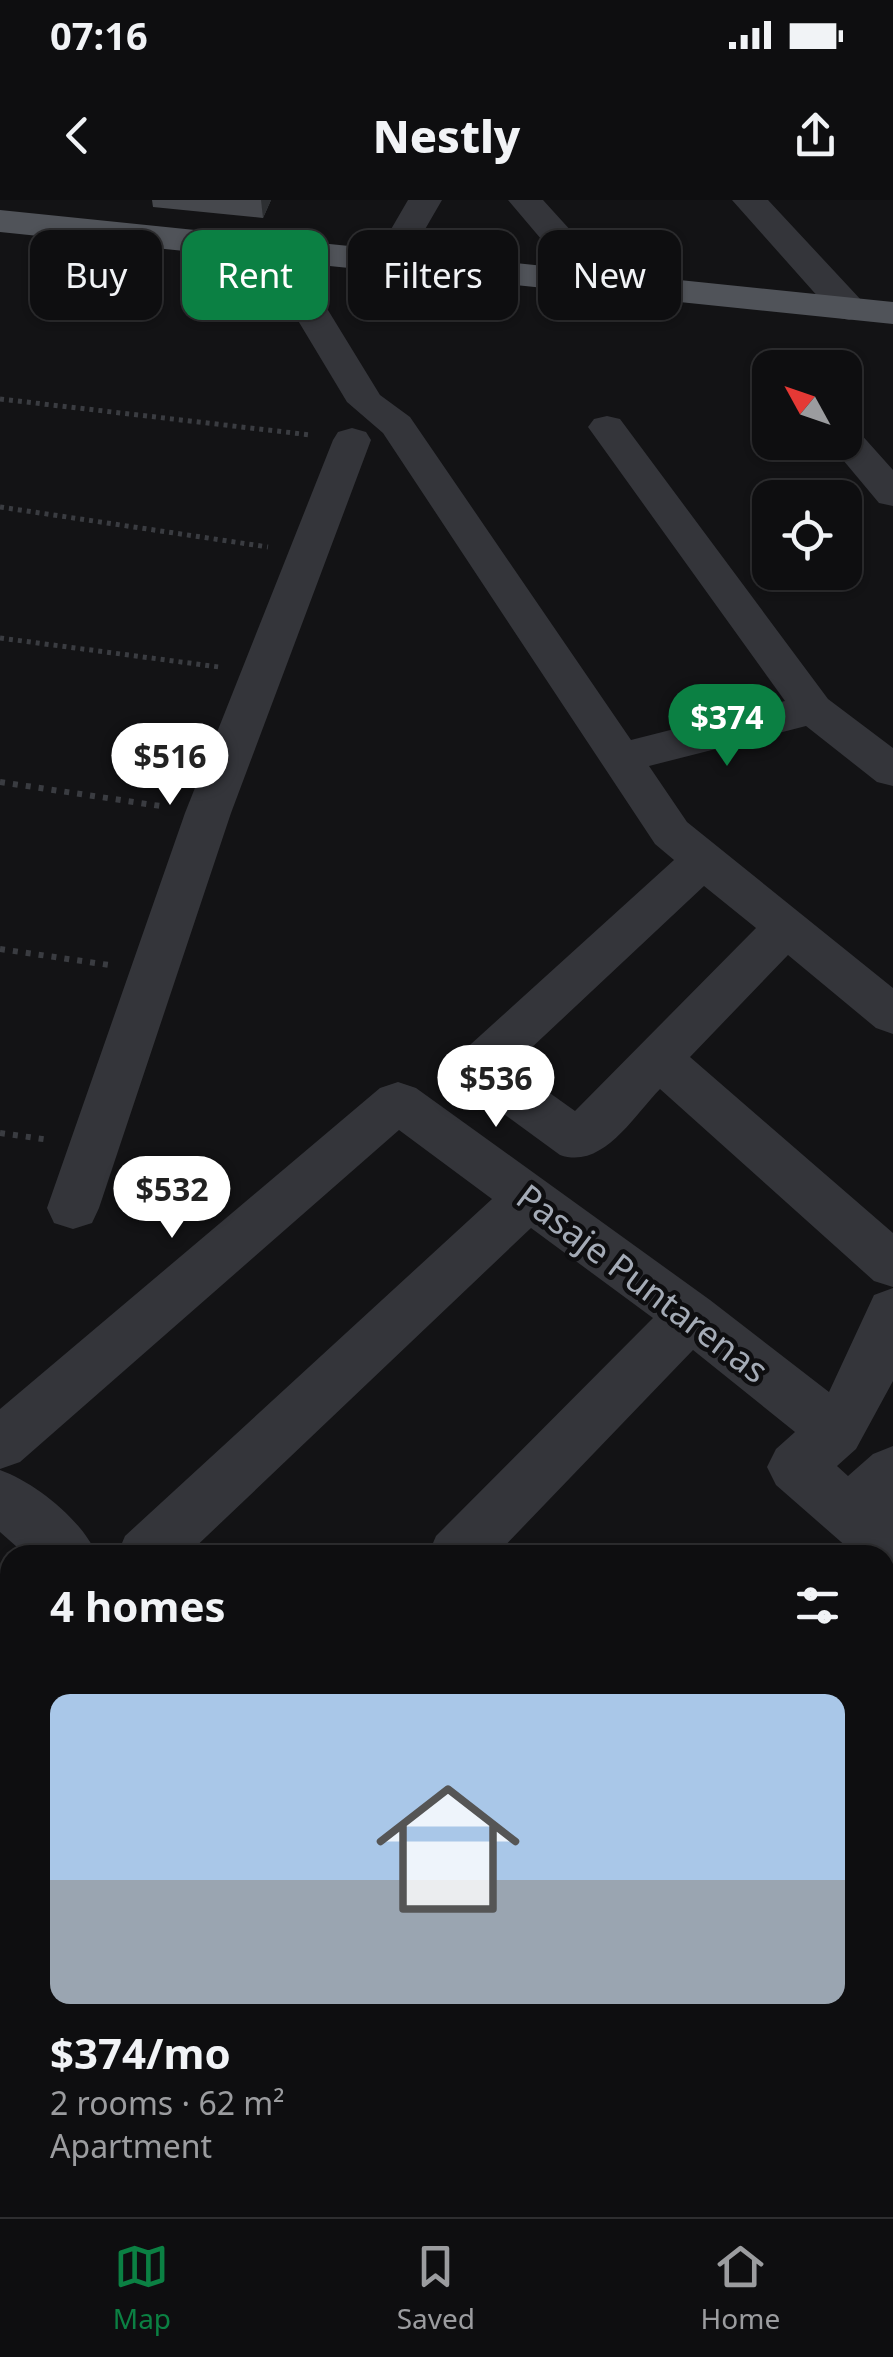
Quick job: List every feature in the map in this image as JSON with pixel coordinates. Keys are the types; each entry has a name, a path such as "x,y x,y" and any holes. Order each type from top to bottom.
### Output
{"main road":[{"path":"0,221 182,239"},
{"path":"681,292 893,313"}],"street":[{"path":"408,230 425,200"},
{"path":"525,200 551,230"},
{"path":"749,200 849,309"},
{"path":"316,320 366,402 398,425 671,833 893,1016"},
{"path":"606,427 812,709 893,771"},
{"path":"73,1208 208,813 352,440"},
{"path":"862,459 893,494"},
{"path":"623,758 812,709"},
{"path":"703,860 478,1068 578,1141 786,928"},
{"path":"658,1058 893,1266"},
{"name":"Pasaje Puntarenas","path":"0,1444 398,1102 691,1316 836,1431"},
{"path":"157,1545 527,1199"},
{"path":"887,1545 796,1467 836,1431 867,1376 893,1311"},
{"path":"467,1545 691,1316"},
{"path":"849,1512 893,1472"},
{"path":"0,1496 56,1545"}],"path":[{"path":"0,399 352,440"},
{"path":"0,507 308,552"},
{"path":"0,638 265,672"},
{"path":"0,782 208,813"},
{"path":"0,948 155,972"}]}
